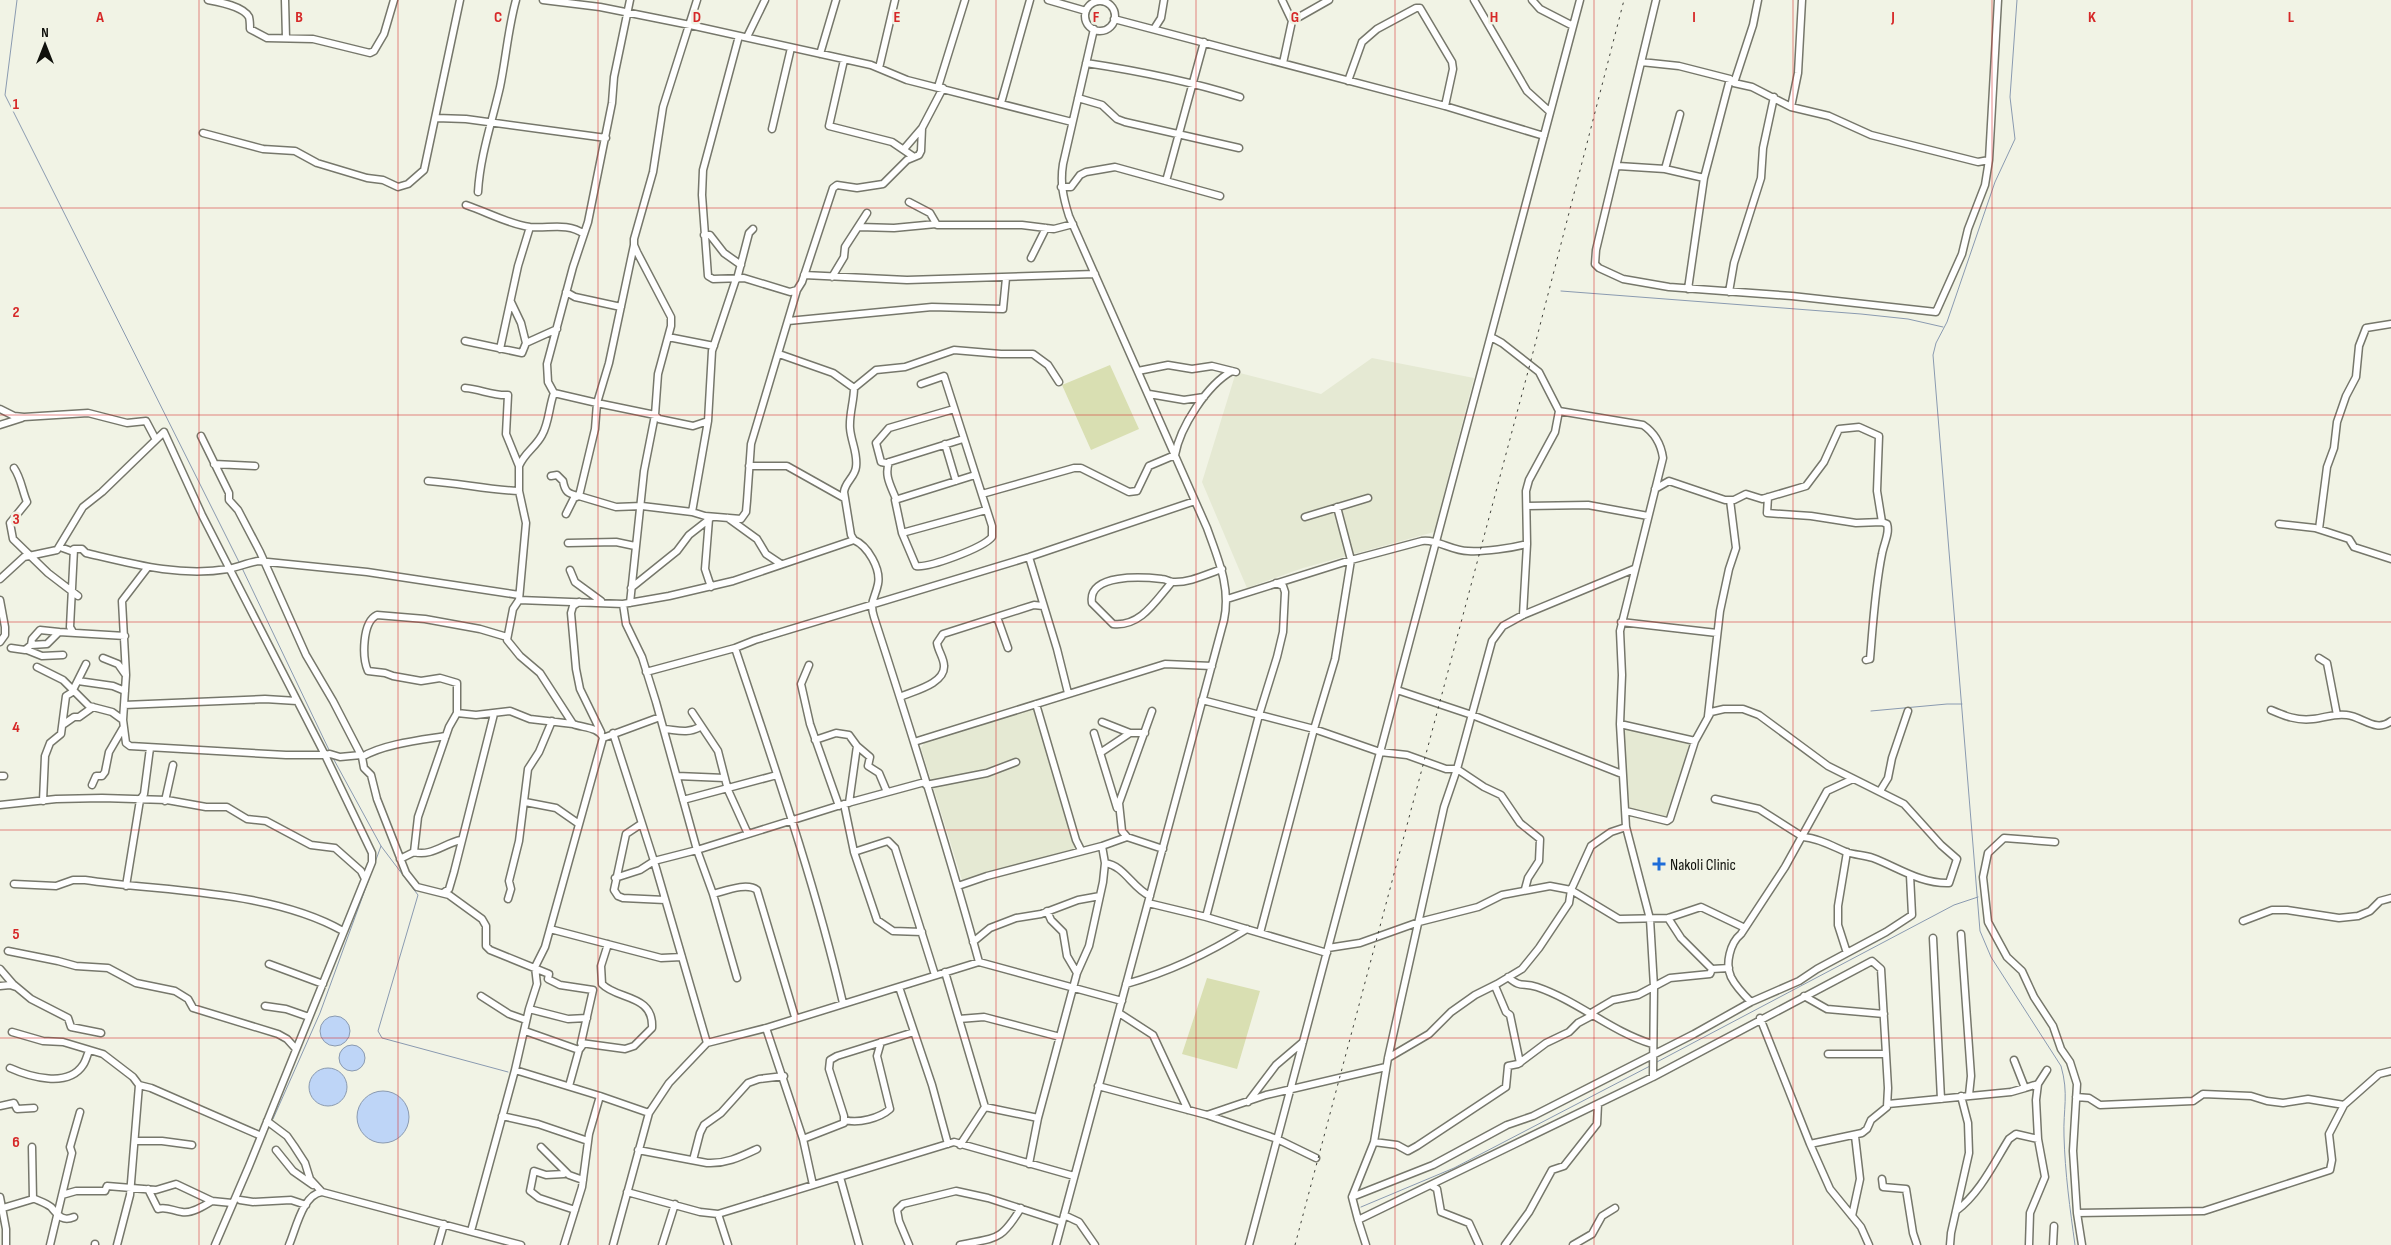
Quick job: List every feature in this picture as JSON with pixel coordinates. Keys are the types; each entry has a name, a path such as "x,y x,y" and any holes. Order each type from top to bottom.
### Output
{"street":[{"path":"208,0 233,7 245,14 249,18 250,29 253,33 267,38 313,39 372,52 384,34 394,0"},
{"path":"285,0 286,38"},
{"path":"203,133 257,148 295,151 316,164 401,187 424,170 460,0"},
{"path":"478,192 481,164 516,0"},
{"path":"543,0 577,2 747,37 879,68 885,72 940,88 1072,122"},
{"path":"630,0 614,77 606,138 588,222 566,292 546,372 551,390 554,393 655,415 659,419 693,426 708,421"},
{"path":"579,496 596,428 597,403 609,363 634,245 636,225 653,172 663,108 697,0"},
{"path":"747,37 766,0"},
{"path":"820,54 836,0"},
{"path":"879,68 895,0"},
{"path":"904,149 922,128 940,88 965,0"},
{"path":"1001,103 1030,0"},
{"path":"1048,0 1086,11"},
{"path":"1154,29 1161,18 1164,0"},
{"path":"1282,0 1292,21 1283,63"},
{"path":"1292,21 1329,0"},
{"path":"1474,0 1526,91 1549,111"},
{"path":"1532,0 1540,9 1572,26"},
{"path":"1250,1245 1437,544 1549,111 1580,0"},
{"path":"1656,0 1618,166 1601,225 1596,264 1599,268 1623,279 1688,289 1792,296 1936,312 1962,254 1968,228 1985,185 1989,160 1998,0"},
{"path":"1688,289 1704,178 1732,81 1753,25 1758,0"},
{"path":"1791,108 1798,73 1802,0"},
{"path":"1096,1 1104,1 1111,3 1114,19 1108,28 1094,29 1087,23 1086,11 1096,1"},
{"path":"1348,80 1362,42 1378,30 1416,8 1420,8 1452,62 1453,69 1445,106"},
{"path":"1114,19 1445,106 1544,136"},
{"path":"1056,1245 1212,666 1228,600 1222,569 1195,501 1073,224 1061,187 1063,164 1094,29"},
{"path":"739,36 703,170 702,195 708,276 713,279 744,278 790,292 797,290"},
{"path":"1166,181 1204,42"},
{"path":"772,129 791,48"},
{"path":"844,60 829,126 883,139 904,149 914,157"},
{"path":"1641,62 1679,66 1752,87 1774,97 1791,108 1829,116 1871,135 1978,162 1989,160"},
{"path":"1086,64 1138,71 1193,83 1240,97"},
{"path":"1729,292 1734,264 1759,185 1763,148 1774,97"},
{"path":"1078,98 1102,105 1117,119 1239,148"},
{"path":"1665,169 1680,114"},
{"path":"436,118 491,122 606,138"},
{"path":"551,476 557,475 563,480 564,489 568,494 616,507 642,506 692,512 711,518 741,519 746,512 752,444 797,290 804,275 833,188 837,185 858,188 882,184 907,160 921,151 922,128"},
{"path":"1618,166 1665,169 1704,178"},
{"path":"1061,187 1071,187 1080,175 1091,170 1111,168 1220,196"},
{"path":"908,202 932,215 936,224"},
{"path":"466,205 530,227 556,225 584,234"},
{"path":"832,277 844,257 845,246 867,213"},
{"path":"859,227 894,228 936,224 1022,225 1059,228 1073,224"},
{"path":"500,349 518,266 530,227"},
{"path":"1030,258 1046,228"},
{"path":"692,512 708,421 710,367 714,346 737,279 749,233 753,229"},
{"path":"704,235 710,236 724,252 741,265"},
{"path":"634,245 671,317 668,337 658,374 655,415 644,471 642,506 635,546 631,588 627,603 626,624 642,656 697,850 713,894 737,978"},
{"path":"804,275 907,280 1095,274"},
{"path":"788,321 932,307 1003,309 1006,278"},
{"path":"566,292 575,297 621,307"},
{"path":"465,341 522,353 526,343 521,322 511,302"},
{"path":"2319,529 2327,468 2334,448 2337,422 2346,396 2356,377 2362,333 2366,328 2391,324"},
{"path":"526,343 557,329"},
{"path":"668,337 714,346"},
{"path":"1491,337 1502,343 1539,372 1559,411 1555,432 1529,480 1526,491 1527,544 1523,614"},
{"path":"854,540 851,535 844,498 844,487 854,475 856,466 856,454 850,428 854,388 876,370 905,367 954,350 1002,354 1033,354 1048,366 1059,382"},
{"path":"779,354 833,373 854,388"},
{"path":"1138,371 1168,365 1192,369 1212,366 1234,371 1219,378 1204,397 1177,445 1176,455"},
{"path":"888,462 887,477 896,499 894,503 902,533 914,564 920,566 970,551 990,540 992,537 992,526 944,376 921,384"},
{"path":"465,388 478,389 491,394 508,395 506,434 518,466 519,491 526,522 519,598 513,609 507,637 512,648 540,673 573,724"},
{"path":"518,466 523,455 536,444 544,433 554,393"},
{"path":"1149,394 1184,400 1204,397"},
{"path":"0,409 14,416 24,417 88,413 127,422 146,421 155,438"},
{"path":"954,409 888,428 876,443 881,462 888,462 963,439"},
{"path":"1559,411 1643,425 1652,431 1660,443 1663,458 1621,622 1622,674 1620,724 1622,774 1626,827 1650,920 1654,987 1653,1077"},
{"path":"0,425 24,417"},
{"path":"1655,489 1669,481 1730,500 1746,494 1758,499 1806,486 1824,462 1838,429 1859,428 1879,436 1877,491 1882,522"},
{"path":"0,579 18,562 31,554 53,552 60,547 83,507 102,492 155,438 164,432 202,515 325,755 372,853 372,862 215,1245"},
{"path":"202,436 229,493 229,500 238,510 265,562 306,655 334,701 361,756 364,768 371,775 377,799 400,859 413,883 424,890 443,892 482,919 486,926 486,946 490,950 535,967 549,974 548,979 560,985 592,990 587,1018 568,1086"},
{"path":"945,444 956,481"},
{"path":"982,494 1074,468 1081,468 1133,492 1137,491 1149,466 1176,455"},
{"path":"214,464 255,466"},
{"path":"749,466 787,466 844,498"},
{"path":"14,468 21,478 21,486 27,502 14,517 10,528 13,539 31,554 48,573 73,590 78,596"},
{"path":"896,499 975,474"},
{"path":"428,481 460,483 490,490 519,491"},
{"path":"566,514 574,498 579,496"},
{"path":"1768,497 1768,513 1811,516 1856,523 1882,522 1886,524 1889,531 1882,557 1875,600 1870,659 1866,660"},
{"path":"1305,517 1368,498"},
{"path":"1708,716 1718,633 1729,569 1736,548 1730,500"},
{"path":"646,672 735,648 754,640 1029,557 1195,501"},
{"path":"1527,506 1588,505 1648,516"},
{"path":"1260,933 1314,729 1335,659 1350,560 1337,507"},
{"path":"902,533 986,510"},
{"path":"711,518 705,569 711,587"},
{"path":"631,588 677,551 689,535 711,518"},
{"path":"728,518 757,539 766,554 781,564"},
{"path":"2279,524 2319,529 2349,539 2354,547 2391,559"},
{"path":"60,547 71,551 74,548 148,567 176,570 230,568 240,564 265,562 357,570 519,598 627,603 711,587 854,540 862,543 878,575 878,583 870,606 958,886 978,962"},
{"path":"1228,600 1276,582 1422,541 1430,540 1437,544 1468,551 1527,544"},
{"path":"568,543 616,542 635,546"},
{"path":"72,632 70,628 74,548"},
{"path":"1029,557 1068,693"},
{"path":"148,567 122,601 126,675 123,728 126,743 130,746 294,756 330,754 340,757 361,756 416,741 446,736"},
{"path":"1172,582 1144,615 1126,623 1113,624 1092,603 1092,594 1096,587 1121,578 1165,579 1172,582 1187,580 1222,569"},
{"path":"570,570 575,582 602,602"},
{"path":"1366,1245 1352,1197 1374,1142 1386,1067 1444,807 1457,769 1492,641 1502,626 1523,614 1634,570"},
{"path":"1206,917 1259,715 1283,632 1285,592 1283,586 1276,582"},
{"path":"0,600 5,635 0,642"},
{"path":"470,1231 525,1031 528,1009 537,984 535,967 545,947 603,736 580,689 576,669 571,613 573,606 579,602"},
{"path":"900,697 937,680 942,674 944,665 938,649 938,638 953,630 1034,605 1043,606"},
{"path":"414,852 418,817 446,736 457,713 457,683 440,678 421,681 368,671 365,664 364,636 374,616 425,619 480,629 507,637"},
{"path":"997,617 1008,648"},
{"path":"1621,622 1718,633"},
{"path":"29,647 40,630 124,636"},
{"path":"12,648 47,644 59,632"},
{"path":"29,647 42,656 62,655"},
{"path":"735,648 792,820 828,941 843,1003"},
{"path":"103,658 118,664 126,675"},
{"path":"2319,658 2328,663 2337,715"},
{"path":"43,801 45,756 50,744 61,734 64,724 66,696 73,691 86,664"},
{"path":"914,742 1165,664 1212,666"},
{"path":"809,665 801,684 810,724 815,740 844,804 854,852 877,920 893,931 922,932"},
{"path":"38,667 62,680 93,707 112,712 123,720"},
{"path":"78,682 113,686 125,691"},
{"path":"1397,690 1472,716 1622,774"},
{"path":"124,705 265,698 297,701"},
{"path":"1202,700 1314,729 1380,752 1407,755 1446,769 1457,769 1484,787 1501,795 1520,823 1539,837 1538,861 1528,878 1525,889"},
{"path":"1036,704 1076,840 1081,850"},
{"path":"64,724 74,717 79,718 93,707"},
{"path":"1626,811 1667,821 1670,820 1695,742 1708,716 1711,712 1724,709 1744,708 1759,715 1828,766 1852,780 1880,791 1904,804 1941,845 1957,859 1949,883 1937,883 1910,875 1881,861 1847,852 1810,837 1803,837 1759,809 1715,799"},
{"path":"2271,710 2298,720 2348,715 2378,726 2386,725 2391,721"},
{"path":"457,713 494,714 510,711 530,719 573,724 594,729 603,736"},
{"path":"1118,811 1118,803 1152,711"},
{"path":"1880,791 1888,778 1892,758 1908,711"},
{"path":"692,712 700,727 718,751 728,790 748,834"},
{"path":"443,892 448,889 494,714"},
{"path":"603,736 660,717"},
{"path":"508,900 511,890 509,881 519,841 525,802 528,769 539,752 552,721"},
{"path":"1102,722 1130,733 1145,734"},
{"path":"1620,724 1695,742"},
{"path":"664,729 682,732 692,731 700,727"},
{"path":"92,785 96,776 102,776 105,772 109,752 123,728"},
{"path":"613,733 640,824 654,860 664,900 708,1043"},
{"path":"815,740 836,733 849,735 857,746 870,757 868,766 879,773 888,792"},
{"path":"1094,733 1118,811 1122,831 1127,837 1163,849"},
{"path":"1100,753 1130,733"},
{"path":"844,804 857,746"},
{"path":"126,886 140,800 144,794 150,748"},
{"path":"615,878 640,870 654,860 697,850 844,804 888,792 987,773 1016,762"},
{"path":"165,801 173,765"},
{"path":"683,800 728,790 778,775"},
{"path":"677,776 725,778"},
{"path":"1751,1002 1731,977 1729,968 1730,949 1735,938 1745,928 1803,837 1827,791 1852,780"},
{"path":"0,805 56,799 165,801 206,807 227,807 246,818 266,821 311,845 335,848 361,871 365,879"},
{"path":"525,802 556,808 579,824"},
{"path":"640,824 626,834 615,878 614,890 618,896 664,900"},
{"path":"1388,1058 1429,1034 1451,1012 1475,994 1495,986 1522,969 1539,948 1569,902 1571,890 1591,846 1611,832 1626,827"},
{"path":"958,886 987,876 1102,846 1127,837"},
{"path":"2055,842 2004,838 1988,853 1983,877 1988,922 2007,957 2022,971 2034,997 2053,1026 2061,1048 2070,1062 2077,1084 2073,1151 2077,1213 2082,1245"},
{"path":"400,859 414,852 436,851 461,840"},
{"path":"854,852 888,841 895,848 935,975"},
{"path":"1029,1164 1038,1118 1077,973 1089,946 1105,863 1102,846"},
{"path":"1847,852 1839,899 1838,925 1847,953"},
{"path":"1105,863 1118,866 1140,890 1150,896"},
{"path":"1352,1197 1433,1165 1507,1125 1533,1116 1751,1002 1798,982 1886,932 1912,915 1910,875"},
{"path":"14,884 56,886 74,880 84,880 177,890 293,909 343,931"},
{"path":"713,894 745,886 753,886 757,890 795,1017"},
{"path":"1148,903 1206,917 1327,951 1360,943 1419,922 1471,909 1502,895 1525,889 1550,886 1571,890 1619,919 1650,920 1668,918 1702,907 1745,928"},
{"path":"973,942 990,928 1024,915 1035,916 1078,900 1100,896"},
{"path":"2243,921 2272,910 2287,910 2339,918 2358,916 2370,911 2380,901 2391,898"},
{"path":"1047,911 1051,920 1063,932 1067,956 1077,973"},
{"path":"1668,918 1681,938 1712,968 1729,968"},
{"path":"550,929 661,958 682,958"},
{"path":"1126,984 1151,977 1178,966 1223,944 1247,929"},
{"path":"1961,934 1971,1076 1969,1095"},
{"path":"1933,938 1941,1099"},
{"path":"525,1031 580,1046 624,1050 634,1046 652,1028 649,1014 643,1005 630,996 606,989 602,984 601,966 608,944"},
{"path":"8,951 76,966 108,968 136,983 175,991 188,999 193,1008 278,1034 287,1039 296,1049"},
{"path":"1358,1220 1432,1186 1653,1077 1760,1018 1872,961 1881,969 1888,1104 1885,1110 1871,1120 1867,1129 1855,1136 1810,1144"},
{"path":"612,1245 649,1113 669,1083 708,1043 766,1028 795,1017 978,962 1122,1000"},
{"path":"269,964 323,984"},
{"path":"1374,1142 1397,1145 1408,1151 1453,1124 1506,1087 1508,1066 1520,1062 1546,1043 1569,1032 1578,1022 1613,1000 1638,995 1678,976 1710,974 1712,968"},
{"path":"0,969 39,1005 47,1005 60,1016 68,1018 71,1027 100,1033"},
{"path":"945,972 986,1107"},
{"path":"1508,977 1518,985 1538,987 1582,1007 1632,1038 1652,1044"},
{"path":"0,986 10,985 20,988"},
{"path":"1495,986 1506,1012 1510,1015 1520,1062"},
{"path":"899,987 932,1085 948,1144"},
{"path":"481,996 509,1014 526,1020"},
{"path":"1804,996 1827,1009 1884,1014"},
{"path":"265,1006 286,1009 309,1017"},
{"path":"528,1009 568,1019 587,1018"},
{"path":"1118,1013 1153,1035 1188,1110"},
{"path":"959,1019 984,1017 1060,1037"},
{"path":"1760,1018 1830,1189 1861,1227 1869,1245"},
{"path":"766,1028 784,1076 803,1139 813,1185"},
{"path":"12,1032 43,1041 63,1042 104,1054 133,1077 139,1085 151,1088 259,1135"},
{"path":"845,1120 828,1064 830,1060 837,1056 914,1032"},
{"path":"845,1120 854,1122 885,1113 890,1109 877,1056 881,1042"},
{"path":"1248,1102 1276,1064 1303,1042"},
{"path":"10,1068 44,1078 60,1078 72,1075 82,1066 89,1051"},
{"path":"1828,1054 1886,1054"},
{"path":"2014,1060 2025,1088"},
{"path":"1206,1115 1290,1090 1386,1067"},
{"path":"514,1070 649,1113"},
{"path":"2029,1245 2030,1213 2045,1177 2038,1139 2036,1100 2038,1084 2047,1070"},
{"path":"2077,1213 2204,1211 2330,1170 2332,1160 2328,1134 2344,1105 2379,1074 2391,1071"},
{"path":"693,1160 704,1125 721,1113 748,1083 759,1079 784,1076"},
{"path":"1888,1104 2011,1092 2038,1084"},
{"path":"117,1245 131,1188 139,1085"},
{"path":"1098,1086 1206,1115 1277,1139 1316,1158"},
{"path":"2076,1097 2089,1098 2100,1105 2193,1100 2203,1094 2251,1096 2283,1103 2308,1099 2344,1105"},
{"path":"564,1245 583,1180 588,1141 600,1096"},
{"path":"1950,1245 1969,1154 1968,1123 1961,1096"},
{"path":"0,1106 14,1103 18,1109 34,1108"},
{"path":"1505,1245 1529,1212 1552,1170 1564,1166 1597,1124 1598,1104"},
{"path":"986,1107 1038,1118"},
{"path":"960,1145 986,1107"},
{"path":"50,1245 72,1153 70,1148 80,1112"},
{"path":"502,1116 538,1124 588,1141"},
{"path":"803,1139 841,1126 845,1120"},
{"path":"267,1121 291,1141 305,1163 310,1179 319,1193"},
{"path":"1956,1211 1966,1204 1977,1190 2009,1138 2016,1134 2038,1139"},
{"path":"1852,1216 1860,1179 1855,1136"},
{"path":"135,1141 162,1141 192,1145"},
{"path":"627,1192 700,1212 718,1214 954,1142 1074,1176"},
{"path":"32,1147 33,1198"},
{"path":"541,1147 566,1172 583,1180"},
{"path":"638,1150 707,1164 718,1164 736,1159 757,1149"},
{"path":"276,1150 293,1171 312,1185 319,1193 521,1245"},
{"path":"566,1172 564,1174 546,1174 534,1171 530,1191 540,1198 575,1210"},
{"path":"840,1177 859,1245"},
{"path":"1882,1179 1883,1187 1906,1189 1913,1233 1917,1245"},
{"path":"62,1195 76,1191 105,1191 107,1186 156,1190 176,1184 212,1201 232,1203"},
{"path":"1432,1186 1437,1189 1441,1212 1469,1223 1479,1245"},
{"path":"148,1189 158,1209 163,1207 184,1213 190,1210 199,1210 212,1201"},
{"path":"909,1245 898,1221 897,1210 903,1204 956,1191 1021,1208 1062,1222"},
{"path":"289,1245 306,1205 319,1193"},
{"path":"0,1197 6,1229 6,1245"},
{"path":"1,1209 33,1198 45,1203 58,1216 69,1219 74,1217"},
{"path":"240,1200 253,1202 283,1199 306,1205"},
{"path":"662,1245 675,1204"},
{"path":"960,1245 993,1238 1005,1232 1021,1208"},
{"path":"1573,1245 1592,1234 1602,1216 1616,1208"},
{"path":"718,1214 728,1245"},
{"path":"1064,1215 1079,1222 1095,1245"},
{"path":"438,1245 444,1224"},
{"path":"2053,1245 2054,1226"}],"shaded area":[{"path":"1372,358 1474,378 1434,532 1303,568 1247,588 1202,482 1236,372 1321,394"},
{"path":"1031,708 1034,709 1076,848 962,880 921,748 927,739"},
{"path":"1624,728 1690,744 1668,817 1626,809"}],"green space":[{"path":"1110,365 1139,429 1091,450 1062,385"},
{"path":"1207,978 1260,991 1237,1069 1182,1054"}],"water":[{"path":"335,1016 346,1020 350,1031 346,1042 335,1046 324,1042 320,1031 324,1020"},
{"path":"352,1045 361,1049 365,1058 361,1067 352,1071 343,1067 339,1058 343,1049"},
{"path":"328,1068 341,1074 347,1087 341,1100 328,1106 315,1100 309,1087 315,1074"},
{"path":"378,1091 388,1091 402,1098 409,1112 409,1122 402,1136 388,1143 378,1143 368,1139 361,1132 357,1122 357,1112 361,1102 368,1095"}],"waterway":[{"path":"17,0 5,95 239,562"},
{"path":"2017,0 2010,97 2015,139 1995,182 1947,322 1936,343 1933,355 1980,931 1991,957 2061,1066 2065,1085 2065,1164 2075,1245"},
{"path":"1561,291 1861,314 1908,319 1943,327"},
{"path":"242,568 330,752"},
{"path":"1871,711 1962,704"},
{"path":"273,1119 320,1013 381,846 333,758"},
{"path":"381,846 418,895 378,1031 382,1038 508,1072"},
{"path":"1655,1063 1954,905 1978,897"},
{"path":"1361,1207 1454,1168 1650,1066"}],"railway":[{"path":"1295,1245 1530,364 1624,0"}],"place":[{"name":"Nakoli Clinic","path":"1659,864"}]}
